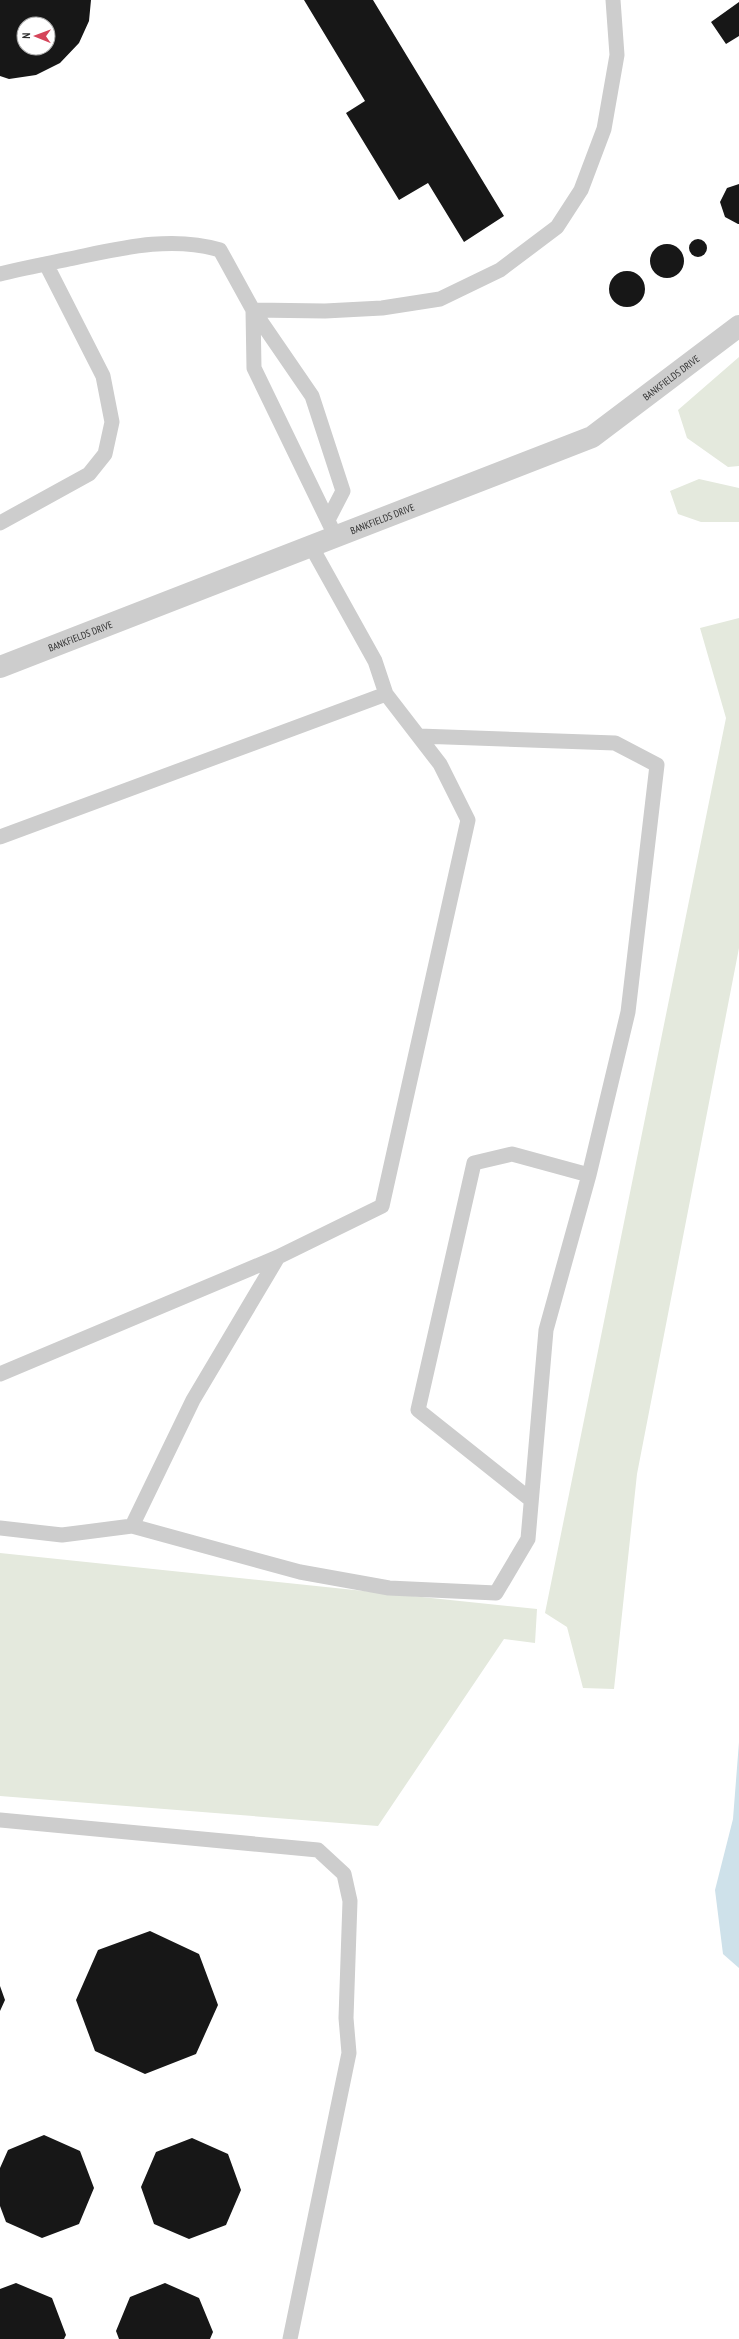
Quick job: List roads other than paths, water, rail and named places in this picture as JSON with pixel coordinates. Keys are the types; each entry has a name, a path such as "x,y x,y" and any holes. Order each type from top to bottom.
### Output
{"street":[{"name":"BANKFIELDS DRIVE","path":"0,667 311,546 332,528 592,436 739,326"}],"lane":[{"path":"253,310 325,311 382,308 440,299 500,270 557,227 581,190 604,129 617,55 613,0"},
{"path":"0,274 144,245 198,244 220,250 253,310 312,396 343,490 332,528"},
{"path":"0,523 89,474 106,454 112,422 103,376 46,264"},
{"path":"253,310 254,368 332,528"},
{"path":"0,1374 278,1257 382,1206 468,820 440,764 386,694 375,661 311,546"},
{"path":"0,836 386,694"},
{"path":"0,1528 62,1535 132,1526 300,1572 382,1587 496,1592 528,1539 546,1330 589,1175 628,1012 656,765 615,743 419,736"},
{"path":"531,1500 418,1410 474,1163 512,1154 589,1175"},
{"path":"132,1526 193,1400 278,1257"},
{"path":"0,1820 318,1850 344,1874 350,1901 346,2018 349,2053 290,2339"}]}
